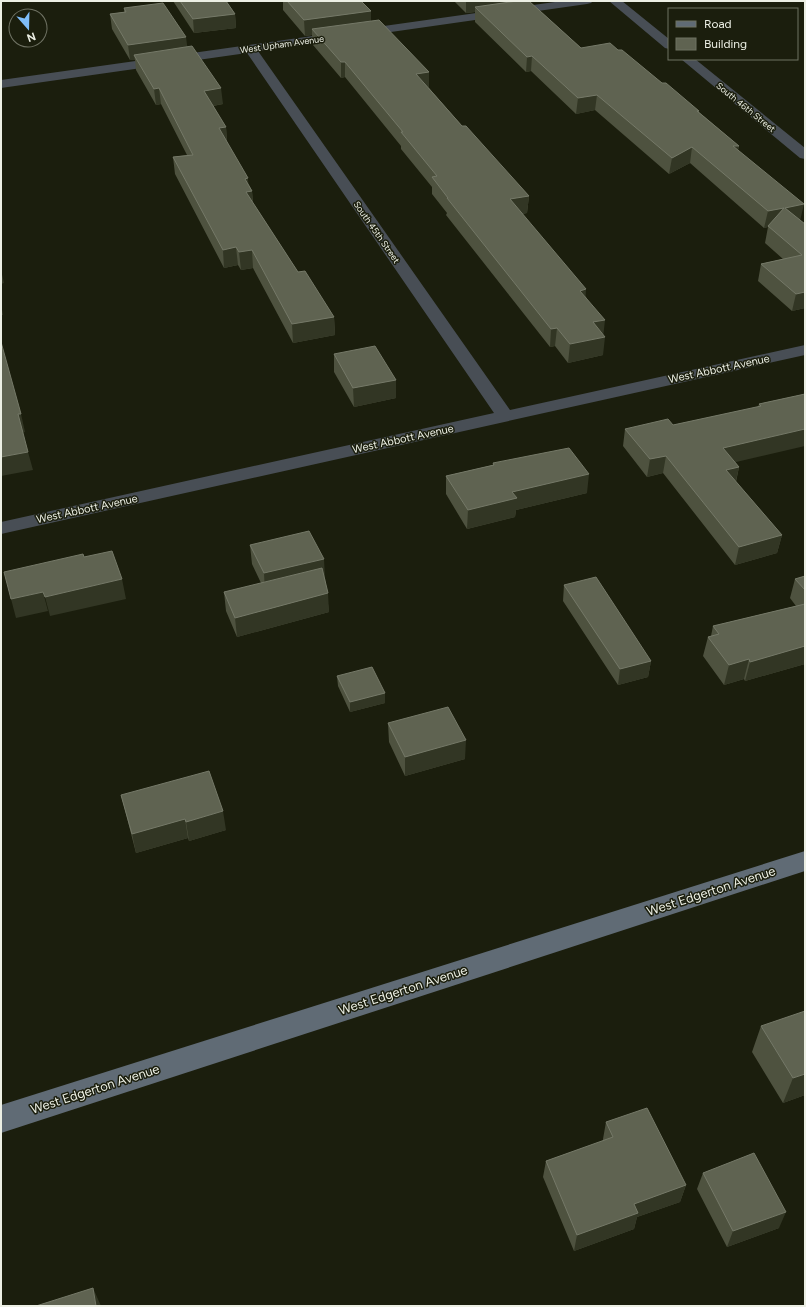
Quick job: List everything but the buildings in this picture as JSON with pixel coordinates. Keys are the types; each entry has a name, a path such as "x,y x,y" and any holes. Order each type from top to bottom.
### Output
{"street":[{"name":"West Upham Avenue","path":"1,84 587,1"},
{"path":"615,1 668,44"},
{"name":"South 45th Street","path":"250,49 505,416"},
{"name":"South 46th Street","path":"688,60 805,155"},
{"name":"West Abbott Avenue","path":"1,528 805,350"},
{"name":"West Edgerton Avenue","path":"1,1119 805,861"}]}
